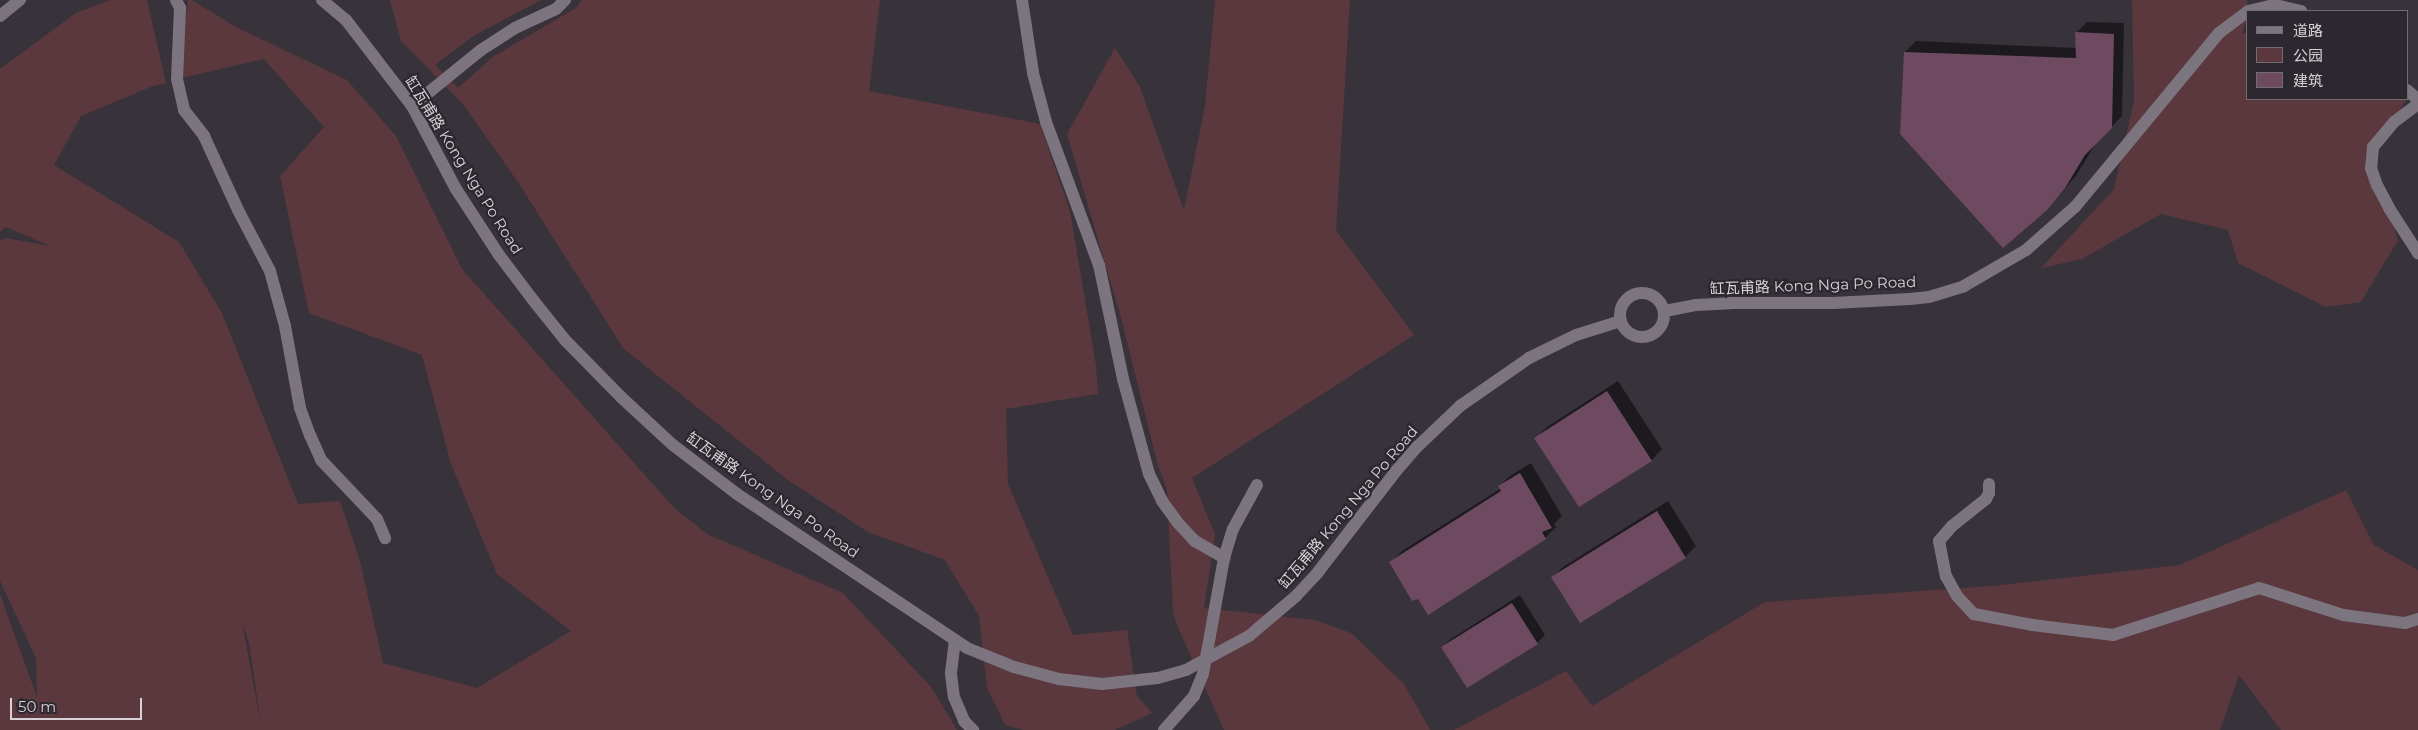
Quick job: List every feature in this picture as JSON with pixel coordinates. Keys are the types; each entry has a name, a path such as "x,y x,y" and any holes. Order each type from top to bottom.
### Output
{"street":[{"path":"0,16 20,0"},
{"path":"176,0 180,8 177,79 184,110 204,136 238,210 270,271 285,326 300,408 310,436 321,460 377,520 386,538"},
{"name":"缸瓦甫路 Kong Nga Po Road","path":"322,0 346,20 412,106 456,189 498,255 565,340 622,398 673,445 737,494 967,648 1014,667 1059,679 1102,684 1158,678 1186,670 1249,636 1296,596 1323,566 1396,471 1417,447 1460,406 1486,386 1529,358 1576,335 1621,321"},
{"path":"412,106 481,50 515,28 556,9 564,0"},
{"path":"1022,0 1033,72 1046,122 1099,265 1123,379 1149,474 1162,501 1178,523 1195,541 1224,558"},
{"path":"2255,10 2275,5 2297,10"},
{"name":"缸瓦甫路 Kong Nga Po Road","path":"1664,311 1696,305 1730,303 1833,303 1910,300 1929,297 1964,286 2026,250 2074,207 2219,33 2246,13"},
{"path":"2408,91 2418,102 2394,122 2373,148 2371,168 2376,185 2418,253"},
{"path":"1635,294 1649,294 1656,297 1664,311 1664,322 1661,328 1650,336 1643,338 1630,334 1625,330 1621,321 1620,309 1635,294"},
{"path":"1989,484 1989,494 1986,499 1952,526 1939,541 1946,576 1957,596 1974,614 2032,625 2113,635 2259,588 2343,615 2406,623 2418,619"},
{"path":"1164,730 1194,696 1203,674 1224,558 1233,529 1257,485"},
{"path":"955,640 951,674 954,697 964,721 973,730"}],"green space":[{"path":"110,0 147,0 166,83 153,86 81,116 54,165 179,242 222,313 298,504 340,501 360,561 383,663 477,688 571,631 497,574 451,464 422,355 309,313 280,176 324,127 264,59 177,79 188,0 192,0 234,26 347,80 396,136 462,269 674,508 707,534 843,593 932,688 957,730 262,730 0,730 0,594 37,697 36,658 0,581 0,241 6,238 50,246 6,227 0,232 0,69 76,13","holes":["242,622 249,643 262,730"]},
{"path":"390,0 541,0 475,35 435,65 458,88 494,56 576,8 582,0 880,0 869,91 1040,124 1070,211 1096,365 1098,394 1006,409 1008,484 1073,635 1127,630 1137,696 1152,713 1115,730 1024,730 1005,725 987,688 979,616 945,560 868,532 788,480 623,348 518,182 462,103 401,41"},
{"path":"1215,0 1350,0 1336,230 1414,335 1192,478 1215,534 1204,608 1315,620 1351,633 1404,684 1430,730 1224,730 1176,623 1173,612 1167,490 1157,462 1122,321 1067,134 1115,48 1139,85 1184,210 1205,106"},
{"path":"2132,0 2247,0 2249,10 2246,10 2246,21 2242,34 2246,33 2246,100 2405,100 2372,160 2398,240 2361,302 2326,307 2238,263 2228,230 2161,214 2082,259 2041,268 2114,189 2134,101"},
{"path":"2346,490 2374,545 2418,570 2418,730 2281,730 2239,675 2220,730 1454,730 1566,671 1592,706 1765,602 1992,586 2180,565"}],"building":[{"path":"2075,32 2114,34 2112,128 2085,155 2065,188 2047,210 2003,248 1900,134 1904,52 2076,58"},
{"path":"1607,391 1652,461 1579,507 1534,438"},
{"path":"1520,473 1552,528 1542,532 1546,539 1428,615 1418,599 1412,601 1389,562 1501,491 1498,486"},
{"path":"1657,511 1686,558 1580,623 1551,577"},
{"path":"1512,603 1538,644 1467,688 1441,647"}]}
